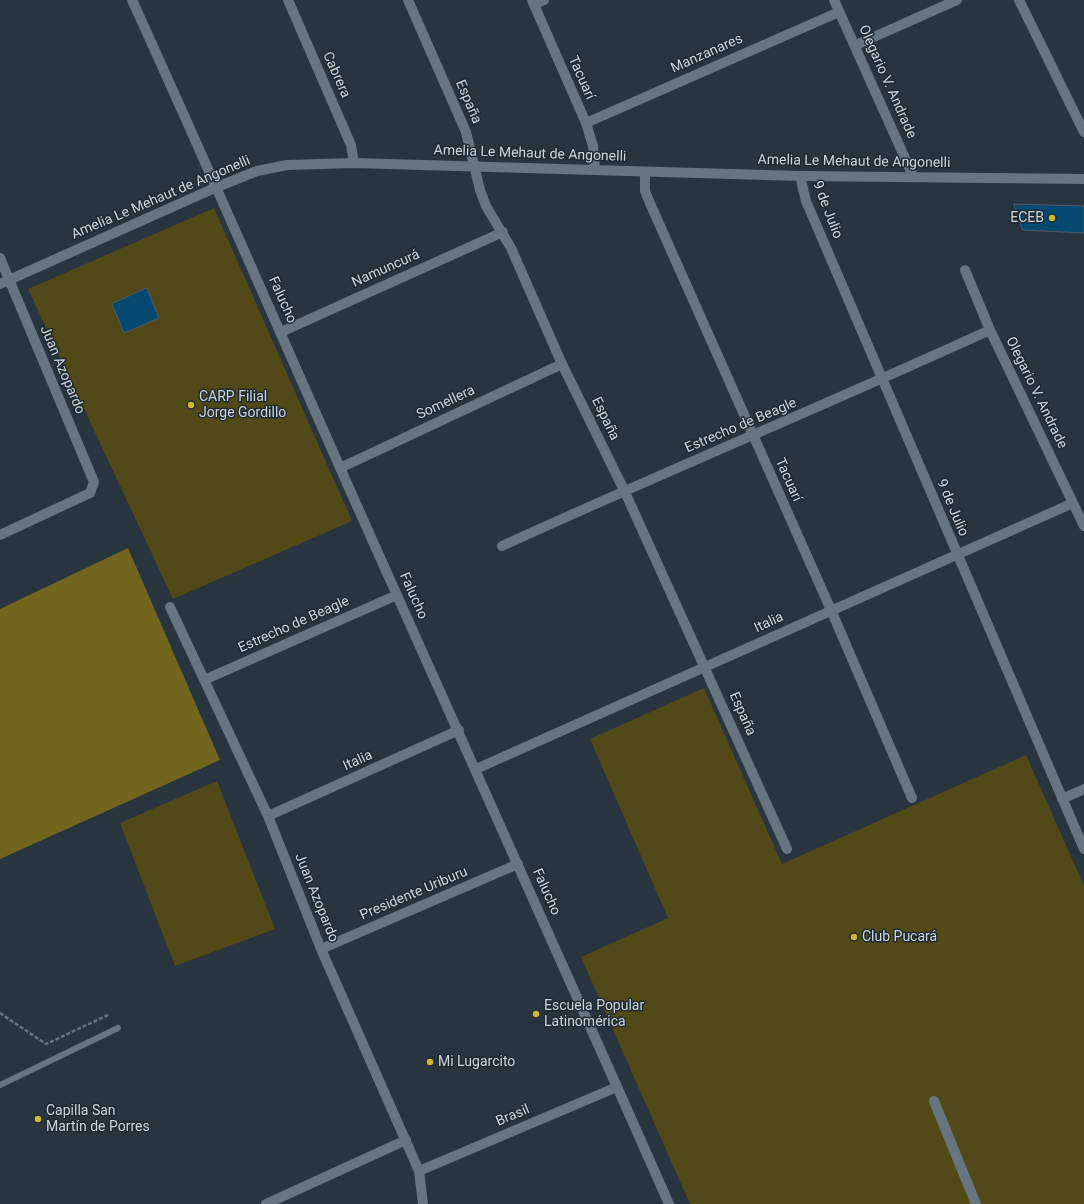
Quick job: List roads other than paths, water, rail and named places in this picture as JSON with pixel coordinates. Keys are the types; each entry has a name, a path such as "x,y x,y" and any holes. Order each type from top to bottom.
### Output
{"street":[{"name":"Falucho","path":"132,0 217,187 340,468 459,730 669,1204"},
{"name":"Cabrera","path":"288,0 351,145 354,163"},
{"name":"España","path":"408,0 466,132 480,190 486,206 503,232 562,364 624,490 787,848"},
{"path":"533,2 544,0"},
{"name":"Olegario V. Andrade","path":"834,0 856,45 913,176"},
{"path":"856,45 957,0"},
{"path":"1019,0 1084,132"},
{"name":"Tacuarí","path":"533,2 586,123 593,146 595,169"},
{"name":"Manzanares","path":"586,123 839,12"},
{"name":"Amelia Le Mehaut de Angonelli","path":"5,282 217,187 270,167 306,164 354,163 800,176 1084,179"},
{"name":"Tacuarí","path":"645,172 645,191 647,196 831,610 912,798"},
{"name":"9 de Julio","path":"800,176 806,201 1084,849"},
{"name":"Namuncurá","path":"281,332 503,232"},
{"name":"Juan Azopardo","path":"0,258 5,282 94,482 90,493 0,535"},
{"name":"Olegario V. Andrade","path":"965,270 990,330 1084,526"},
{"name":"Estrecho de Beagle","path":"502,546 624,490 753,436 990,330"},
{"name":"Somellera","path":"340,468 562,364"},
{"name":"Italia","path":"476,769 1073,503"},
{"name":"Estrecho de Beagle","path":"204,680 397,595"},
{"name":"Juan Azopardo","path":"170,607 268,816 321,949 406,1140 419,1171 423,1204"},
{"name":"Italia","path":"268,816 459,730"},
{"path":"1062,800 1084,789"},
{"name":"Presidente Uriburu","path":"321,949 518,864"},
{"name":"Brasil","path":"419,1171 618,1087"},
{"path":"934,1101 976,1204"},
{"path":"266,1204 406,1140"}],"lane":[{"path":"0,1085 118,1028"}],"place":[{"name":"ECEB","path":"1052,218"},
{"name":"CARP Filial Jorge Gordillo","path":"191,405"},
{"name":"Club Pucará","path":"854,937"},
{"name":"Escuela Popular Latinomérica","path":"536,1014"},
{"name":"Mi Lugarcito","path":"430,1062"},
{"name":"Capilla San Martín de Porres","path":"38,1119"}]}
